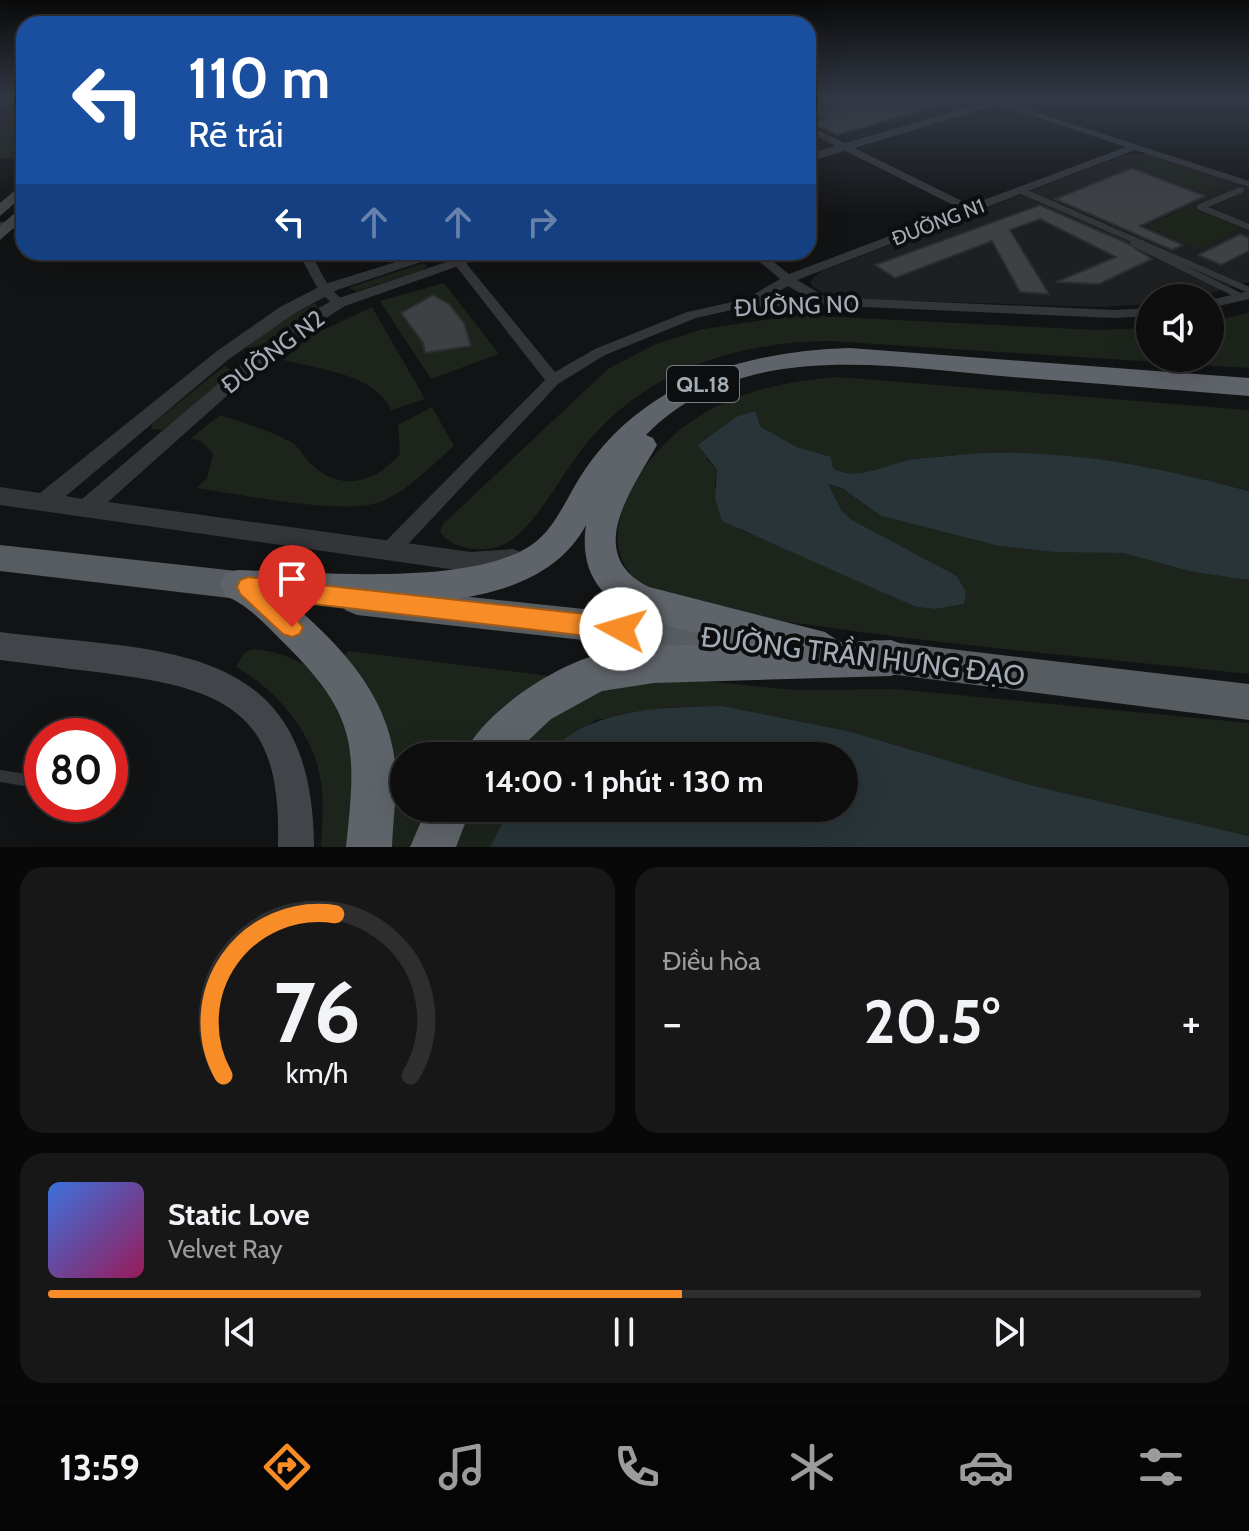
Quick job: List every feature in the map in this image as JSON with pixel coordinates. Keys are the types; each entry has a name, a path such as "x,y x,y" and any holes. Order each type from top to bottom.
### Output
{"highway":[{"name":"QL.18","path":"243,586 448,585 522,567 555,545 574,523 603,465 645,419 696,387 756,364 808,357 850,356 1249,387"},
{"path":"825,650 640,599 622,589 606,568 599,546 601,531 618,479 648,439 691,405 729,386 776,373 859,368 1249,402"},
{"name":"ĐƯỜNG TRẦN HƯNG ĐẠO","path":"0,558 825,650 1249,702"},
{"path":"243,586 333,664 357,700 369,727 374,763 369,847"},
{"path":"497,742 537,705 597,673 654,665 891,658"},
{"path":"433,847 443,822"}],"main road":[{"path":"0,646 208,678 232,689 256,708 282,753 292,778 296,847"}],"street":[{"path":"830,139 971,210"},
{"path":"816,155 856,139"},
{"path":"816,148 863,139"},
{"path":"1108,139 1245,187"},
{"name":"ĐƯỜNG N1","path":"745,303 788,279 1135,147"},
{"path":"308,260 324,289 339,303"},
{"name":"ĐƯỜNG N2","path":"45,501 223,355 324,289 432,260"},
{"name":"ĐƯỜNG N2","path":"88,507 253,363 309,321 339,303 439,260"},
{"path":"455,260 553,380"},
{"path":"764,260 809,295 837,302"},
{"path":"1224,300 1247,294"},
{"name":"ĐƯỜNG N0","path":"389,551 553,380 600,352 648,330 745,303 837,302 1136,313"},
{"path":"223,355 253,363"},
{"path":"0,496 484,563 520,557 555,545"}],"lane":[{"path":"1245,187 1200,207 1249,227"},
{"path":"1022,191 1126,238 1142,249 1247,294"},
{"path":"0,776 24,780"}],"shaded area":[{"path":"0,139 16,139 16,158 0,159"},
{"path":"1127,154 1153,154 1249,187 1249,282 1224,289 1224,284 1136,284 1136,305 1101,307 830,298 812,286 810,281 822,271"},
{"path":"1155,158 1224,184 1203,193 1134,166"},
{"path":"1188,207 1240,228 1198,249 1146,226"},
{"path":"423,263 428,266 422,270 357,291 348,288"},
{"path":"444,283 499,354 431,379 380,301"},
{"path":"315,303 319,309 262,348 253,351 246,348 274,325"},
{"path":"372,307 425,399 391,410 373,388 359,381 329,370 283,360 310,336"},
{"path":"1249,313 1249,368 1224,366 1224,318"},
{"path":"798,315 1098,330 1136,329 1136,361 829,341 763,347 731,354 670,377 616,413 582,449 525,528 505,544 485,549 464,547 446,539 440,532 442,525 609,368 656,344 703,329"},
{"path":"225,366 233,371 163,430 151,429 153,423"},
{"path":"838,377 1249,410 1249,491 1144,467 1036,455 930,457 861,473 842,472 833,468 831,457 797,447 761,427 755,411 737,418 725,429 707,459 717,470 715,486 742,531 771,540 916,607 936,609 963,604 966,592 957,576 852,520 842,511 828,484 842,488 881,516 999,546 1123,553 1193,572 1249,580 1249,674 975,646 797,623 662,599 638,582 626,568 620,553 619,520 641,473 670,439 690,422 735,398 785,384"},
{"path":"432,407 454,446 409,485 380,502 341,507 196,488 207,478 213,454 202,442 191,438 220,415 283,438 294,444 324,474 347,481 369,477 390,464 400,454 398,425"},
{"path":"755,411 761,427 797,447 831,457 833,468 842,472 861,473 927,458 1031,453 1142,466 1249,491 1249,580 1193,572 1123,553 1055,552 999,546 881,516 842,488 828,484 842,511 852,520 957,576 966,592 964,604 936,609 916,607 722,521 715,498 717,470 698,445 736,417"},
{"path":"253,649 289,657 316,673 334,694 346,720 352,750 355,847 321,847 322,790 314,756 299,725 288,711 250,675 236,667 244,653"},
{"path":"348,651 559,677 482,742 390,742 390,822 426,822 416,847 386,847 371,693 343,657"},
{"path":"695,680 795,690 896,689 1249,723 1249,836 1030,785 848,731 722,706 673,707 595,720 565,742 516,742 528,730 615,681"},
{"path":"722,706 848,731 1030,785 1249,836 1249,847 490,847 503,822 858,822 858,742 561,742 582,728 604,719 675,707"},
{"path":"457,822 503,822 490,847 447,847"}],"building":[{"path":"1132,168 1205,196 1140,226 1183,245 1172,250 1055,199"},
{"path":"1040,205 1127,243 1152,259 1099,284 1056,282 1116,257 1040,219 1010,230 1049,294 1020,292 992,241 895,278 875,265"},
{"path":"1240,234 1249,238 1249,251 1221,265 1198,255"},
{"path":"433,295 449,304 464,323 471,346 425,353 423,343 401,313"}],"route":[{"path":"292,627 248,587 621,629"}]}
